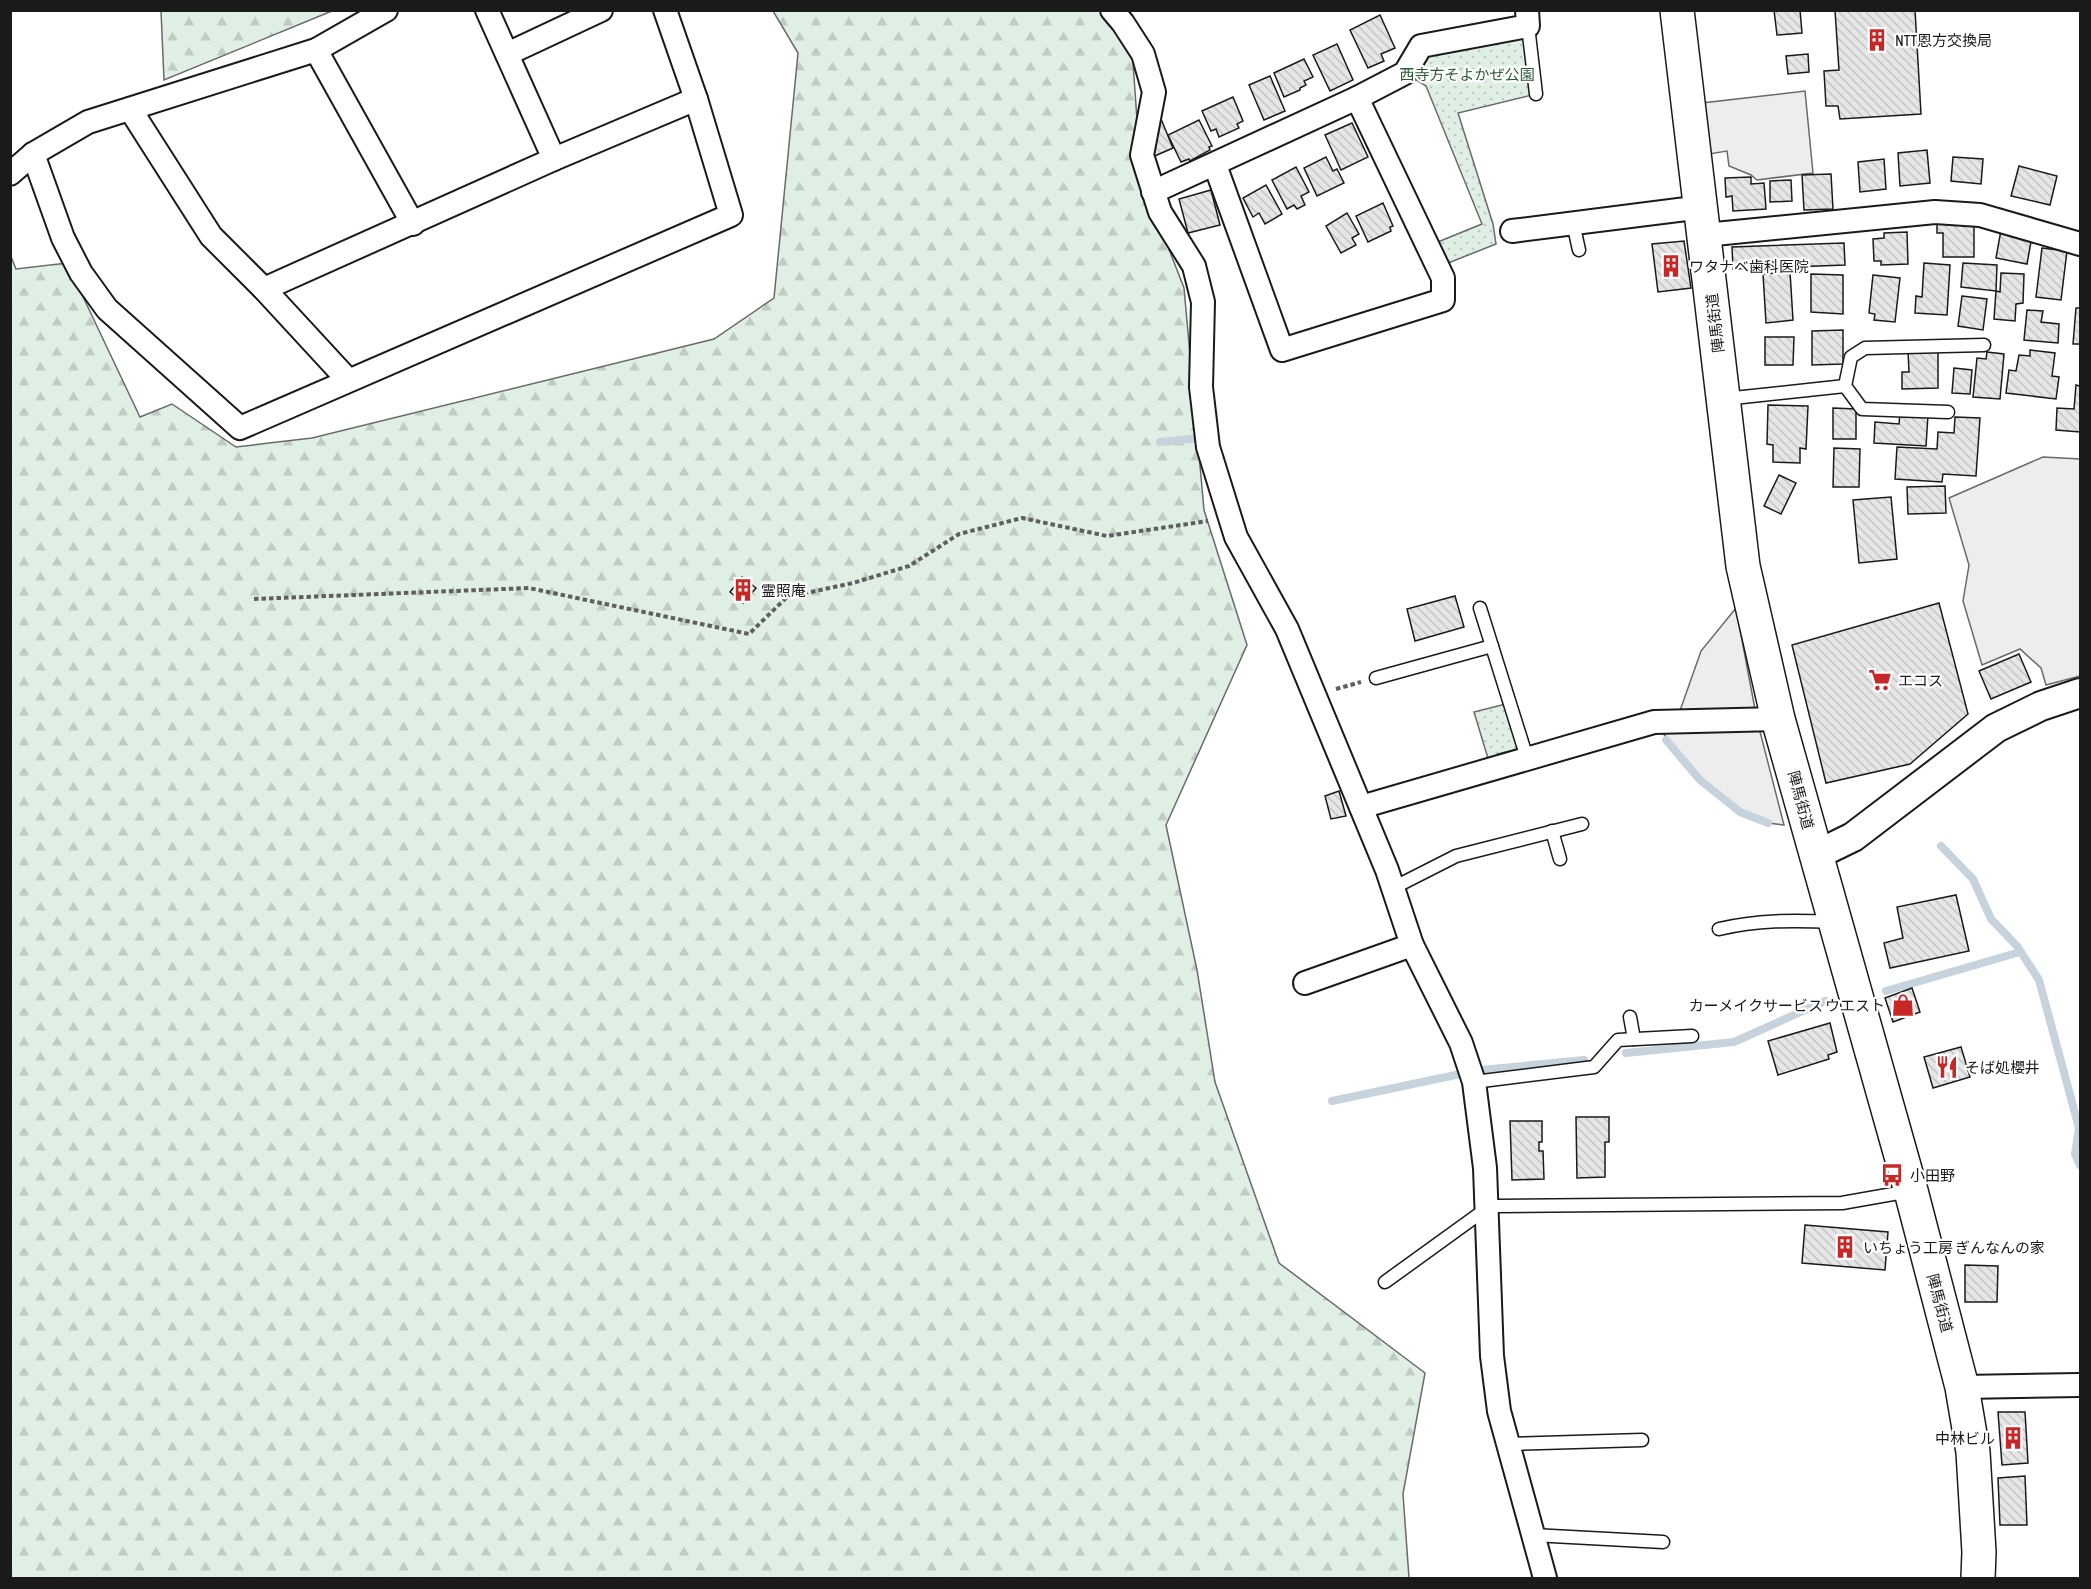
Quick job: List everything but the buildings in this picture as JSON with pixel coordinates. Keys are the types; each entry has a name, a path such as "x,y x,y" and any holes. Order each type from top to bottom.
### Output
{"main road":[{"name":"陣馬街道","path":"1677,10 1743,566 1778,719 1911,1191 1962,1387 1973,1452 1979,1552 1978,1578"}],"street":[{"path":"10,174 33,154 88,122 316,50 386,10"},
{"path":"487,10 554,159"},
{"path":"507,54 601,10"},
{"path":"33,154 63,237 81,273 107,309 240,428 731,215 696,99 665,10"},
{"path":"1112,10 1143,54 1154,92 1142,155 1160,212 1194,266 1203,302 1201,387 1208,447 1236,537 1287,629 1394,888 1412,945 1461,1043 1474,1082 1485,1168 1492,1356 1499,1411 1545,1578"},
{"path":"1153,192 1357,98 1405,73 1421,46 1528,18"},
{"path":"316,50 413,224"},
{"path":"1215,165 1282,350 1443,300 1443,278 1357,98"},
{"path":"264,289 554,159 696,99"},
{"path":"130,109 211,236 264,289 348,380"},
{"path":"1512,231 1573,223 1703,221 1935,212 1980,215 2080,244"},
{"path":"1816,855 1853,837 1996,729 2042,706 2080,693"},
{"path":"1361,807 1654,722 1778,719"},
{"path":"1305,983 1412,945"},
{"path":"1962,1387 2080,1385"}],"lane":[{"path":"1528,18 1536,94"},
{"path":"1573,223 1579,250"},
{"path":"1948,412 1863,409 1845,386 1851,357 1865,348 1984,345"},
{"path":"1724,399 1845,386"},
{"path":"1480,608 1527,758"},
{"path":"1376,678 1492,646"},
{"path":"1394,888 1456,856 1582,824"},
{"path":"1552,831 1560,859"},
{"path":"1719,929 1748,922 1796,920 1834,922"},
{"path":"1630,1017 1634,1039"},
{"path":"1474,1082 1594,1067 1618,1040 1692,1036"},
{"path":"1385,1282 1486,1209 1498,1206 1842,1203 1911,1191"},
{"path":"1507,1444 1642,1440"},
{"path":"1533,1536 1663,1542"}],"path":[{"path":"254,599 529,588 749,634 787,597 909,566 959,534 1022,518 1107,536 1230,518"},
{"path":"1334,690 1376,678"}],"green space":[{"path":"161,10 332,11 164,80"},
{"path":"773,11 1103,11 1131,34 1141,177 1184,288 1204,510 1247,645 1166,825 1197,970 1215,1082 1279,1263 1425,1373 1403,1494 1409,1578 11,1578 10,254 16,269 67,263 140,417 172,404 236,447 312,438 714,339 774,298 798,53"},
{"name":"西寺方そよかぜ公園","path":"1528,26 1536,94 1458,113 1493,224 1496,244 1438,267 1428,246 1482,224 1426,86 1405,73 1421,46"},
{"path":"1510,703 1524,748 1498,754 1490,765 1474,712"}],"shaded area":[{"path":"1805,91 1813,173 1757,180 1729,166 1727,151 1709,154 1702,103"},
{"path":"2043,457 2080,459 2080,676 2046,685 2041,668 2020,649 1982,665 1963,601 1969,565 1949,498"},
{"path":"1736,608 1757,720 1784,825 1768,823 1740,812 1700,780 1654,722 1676,722 1701,651"}],"waterway":[{"path":"1160,442 1201,438"},
{"path":"1666,740 1700,780 1740,812 1768,823"},
{"path":"1941,846 1973,879 1991,919 2017,946 2039,980 2079,1128 2075,1154 2080,1165"},
{"path":"1886,991 2020,952"},
{"path":"1626,1053 1734,1042 1825,1001"},
{"path":"1482,1070 1584,1060"},
{"path":"1332,1101 1465,1073"}],"place":[{"name":"NTT恩方交換局","path":"1877,40"},
{"name":"ワタナベ歯科医院","path":"1671,266"},
{"name":"霊照庵","path":"743,590"},
{"name":"エコス","path":"1880,680"},
{"name":"カーメイクサービス ウエスト","path":"1903,1005"},
{"name":"そば処櫻井","path":"1947,1067"},
{"name":"小田野","path":"1892,1175"},
{"name":"いちょう工房 ぎんなんの家","path":"1845,1247"},
{"name":"中林ビル","path":"2013,1438"}]}
